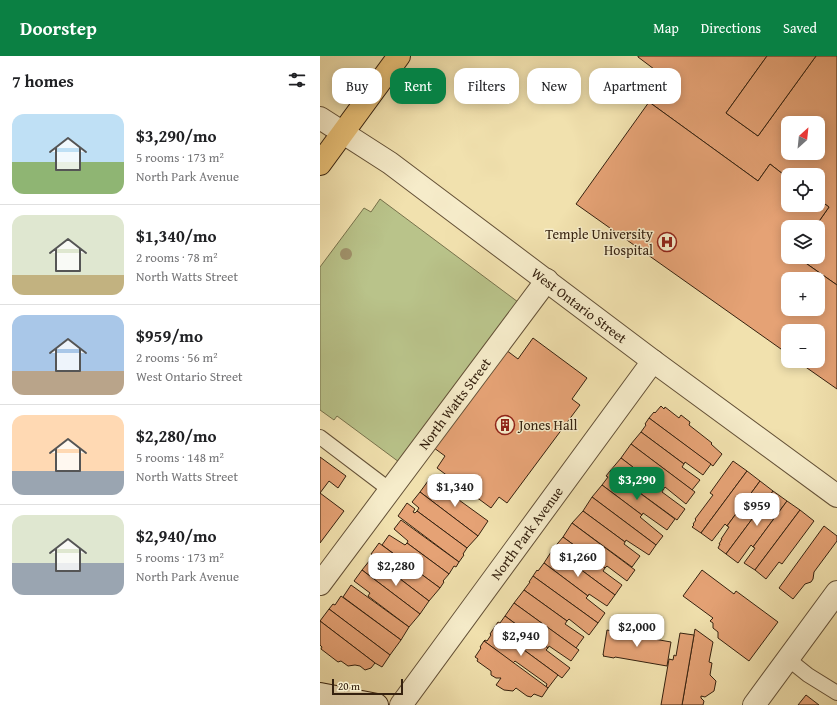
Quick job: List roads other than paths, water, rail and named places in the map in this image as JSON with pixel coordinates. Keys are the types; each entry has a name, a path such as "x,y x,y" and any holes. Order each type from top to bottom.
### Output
{"main road":[{"path":"320,164 399,56"}],"street":[{"name":"West Ontario Street","path":"320,118 390,163 837,496"},
{"name":"North Watts Street","path":"320,584 547,280"},
{"name":"North Park Avenue","path":"401,705 653,360"},
{"path":"754,705 837,592"},
{"path":"320,694 377,705"}],"lane":[{"path":"320,438 390,490"},
{"path":"788,659 808,675 837,693"}],"place":[{"name":"Temple University Hospital","path":"667,242"},
{"name":"Jones Hall","path":"505,425"}]}
